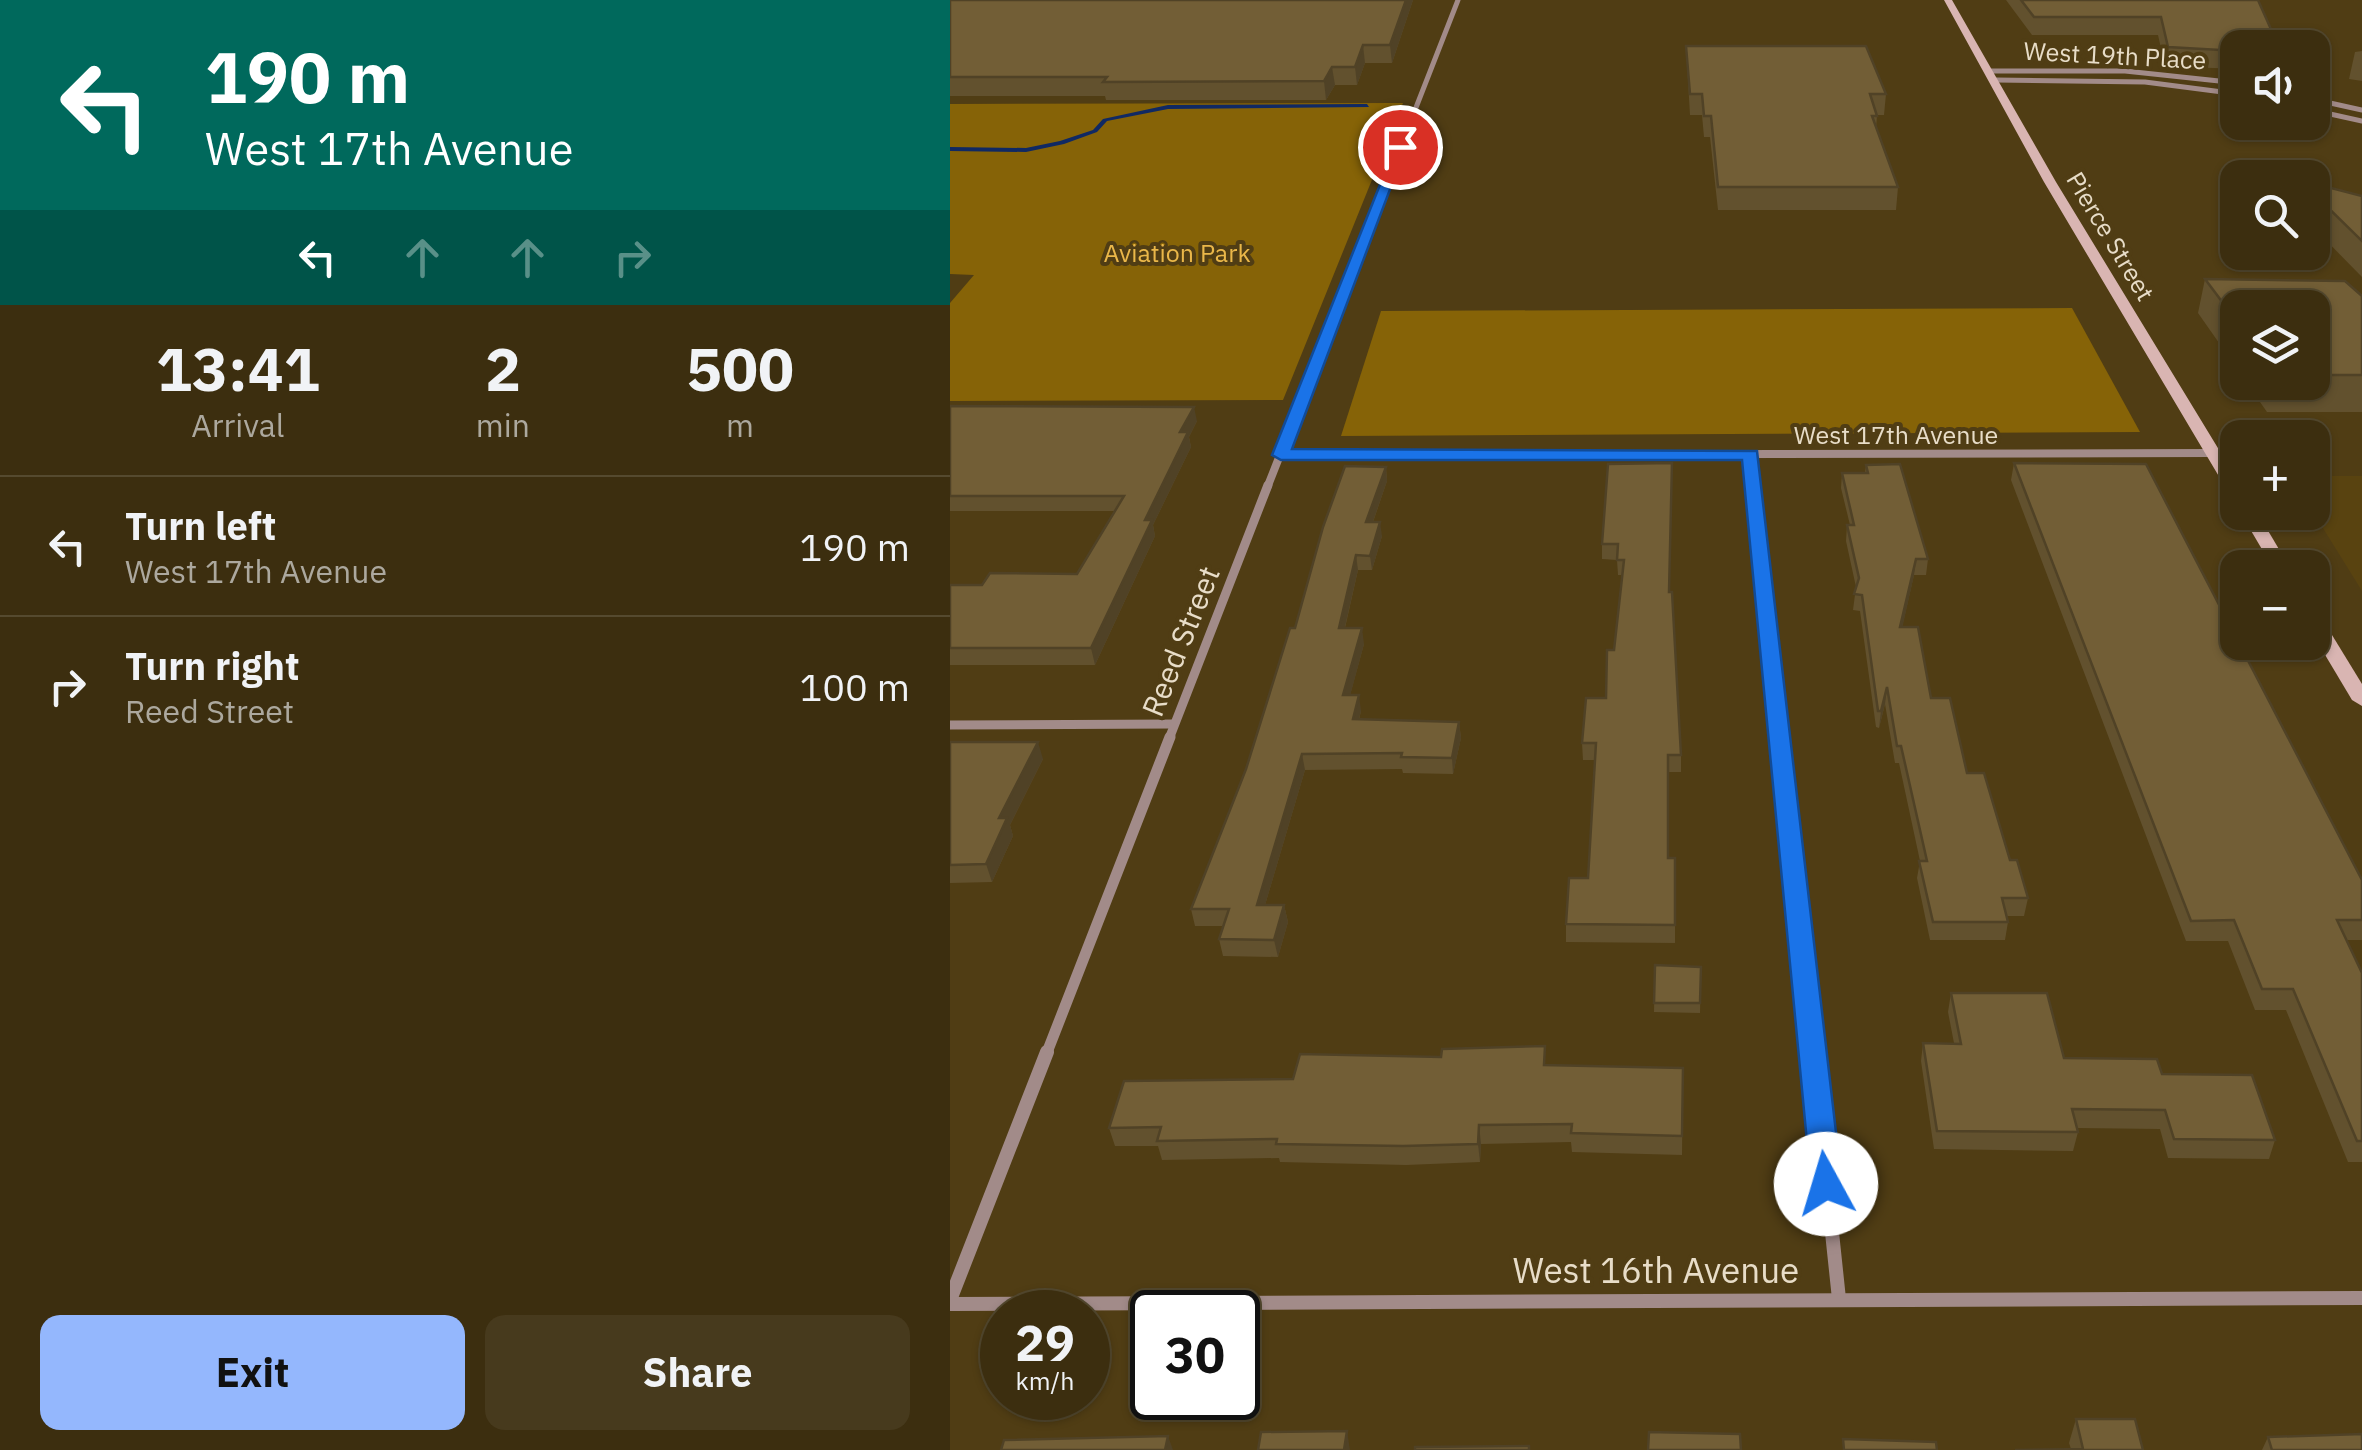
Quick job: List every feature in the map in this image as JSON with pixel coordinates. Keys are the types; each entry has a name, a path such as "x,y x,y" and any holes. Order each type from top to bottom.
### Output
{"street":[{"name":"Reed Street","path":"950,1302 1458,0"},
{"name":"Pierce Street","path":"1948,0 2050,182 2220,466"},
{"name":"West 19th Place","path":"1993,75 2125,71 2220,82"},
{"name":"West 19th Place","path":"1993,75 2146,82 2220,92"},
{"path":"2330,103 2362,110"},
{"path":"2330,114 2362,121"},
{"name":"West 17th Avenue","path":"1281,455 2212,453"},
{"path":"1750,454 1838,1299"},
{"path":"2330,648 2362,700"},
{"path":"950,725 1174,724"},
{"name":"West 16th Avenue","path":"950,1302 2362,1298"}],"shaded area":[{"path":"2330,476 2362,476 2362,591 2324,530 2330,530"}],"green space":[{"name":"Aviation Park","path":"1403,103 1283,400 950,401 950,303 974,275 950,274 950,104"},
{"path":"2072,308 2140,432 1341,436 1381,311"}],"building":[{"path":"950,0 1406,0 1390,45 1363,45 1355,67 1332,67 1324,81 1103,82 1107,77 950,77"},
{"path":"2021,0 2258,0 2271,30 2220,30 2220,50 2168,47 2161,17 2034,17"},
{"path":"1686,46 1866,46 1886,94 1870,94 1877,116 1872,116 1898,187 1718,187 1711,116 1704,116 1702,94 1690,94"},
{"path":"2330,188 2362,196 2362,241 2330,210"},
{"path":"2205,279 2345,281 2362,296 2362,375 2330,375 2330,290 2220,290 2220,299"},
{"path":"950,406 1194,407 1180,432 1188,432 1145,520 1152,520 1091,648 950,648 950,585 982,585 990,573 1077,574 1124,496 950,496"},
{"path":"1672,463 1669,592 1681,755 1668,755 1668,858 1675,858 1675,925 1566,924 1569,878 1588,878 1596,743 1582,743 1586,698 1606,698 1607,650 1614,650 1624,560 1617,560 1618,544 1602,544 1608,464"},
{"path":"2014,463 2146,464 2220,607 2220,660 2248,660 2362,880 2362,920 2337,920 2362,973 2362,1141 2357,1141 2293,989 2262,989 2234,920 2191,921"},
{"path":"1900,464 1928,559 1916,559 1900,627 1918,627 1931,698 1950,698 1967,773 1984,773 2010,860 2017,860 2028,898 2002,898 2008,922 1933,922 1919,861 1927,861 1901,746 1897,746 1887,687 1878,711 1862,595 1854,594 1859,578 1847,525 1854,525 1842,473 1868,473 1866,465"},
{"path":"1345,466 1386,467 1366,522 1380,522 1370,556 1356,555 1339,628 1362,628 1343,695 1359,695 1353,719 1459,722 1452,758 1401,757 1402,753 1302,754 1257,905 1284,905 1274,940 1219,939 1229,909 1191,909 1246,769"},
{"path":"950,742 1038,742 999,818 1007,818 986,864 950,865"},
{"path":"1655,965 1701,967 1700,1003 1654,1003"},
{"path":"1951,993 2047,993 2064,1058 2157,1059 2162,1074 2252,1075 2275,1140 2174,1139 2165,1110 2072,1109 2078,1132 1937,1131 1923,1043 1961,1044"},
{"path":"1545,1046 1544,1065 1683,1068 1682,1136 1571,1133 1572,1124 1479,1125 1478,1144 1403,1146 1276,1144 1277,1139 1157,1141 1161,1127 1109,1128 1124,1081 1293,1079 1300,1054 1441,1057 1442,1049"},
{"path":"2076,1419 2135,1419 2143,1450 2015,1450 2083,1449"},
{"path":"1347,1431 1344,1450 1258,1450 1261,1432"},
{"path":"1649,1432 1740,1434 1741,1450 1648,1450"},
{"path":"2362,1434 2362,1450 2272,1450 2268,1437"},
{"path":"1168,1436 1165,1450 1001,1450 1004,1440"},
{"path":"1843,1439 1936,1442 1937,1450 1844,1450"},
{"path":"1529,1446 1529,1450 1415,1450 1415,1447"}],"waterway":[{"path":"950,149 1026,150 1095,131 1105,120 1168,107 1367,106"}],"route":[{"path":"1400,147 1281,455 1750,454 1826,1184"}]}
